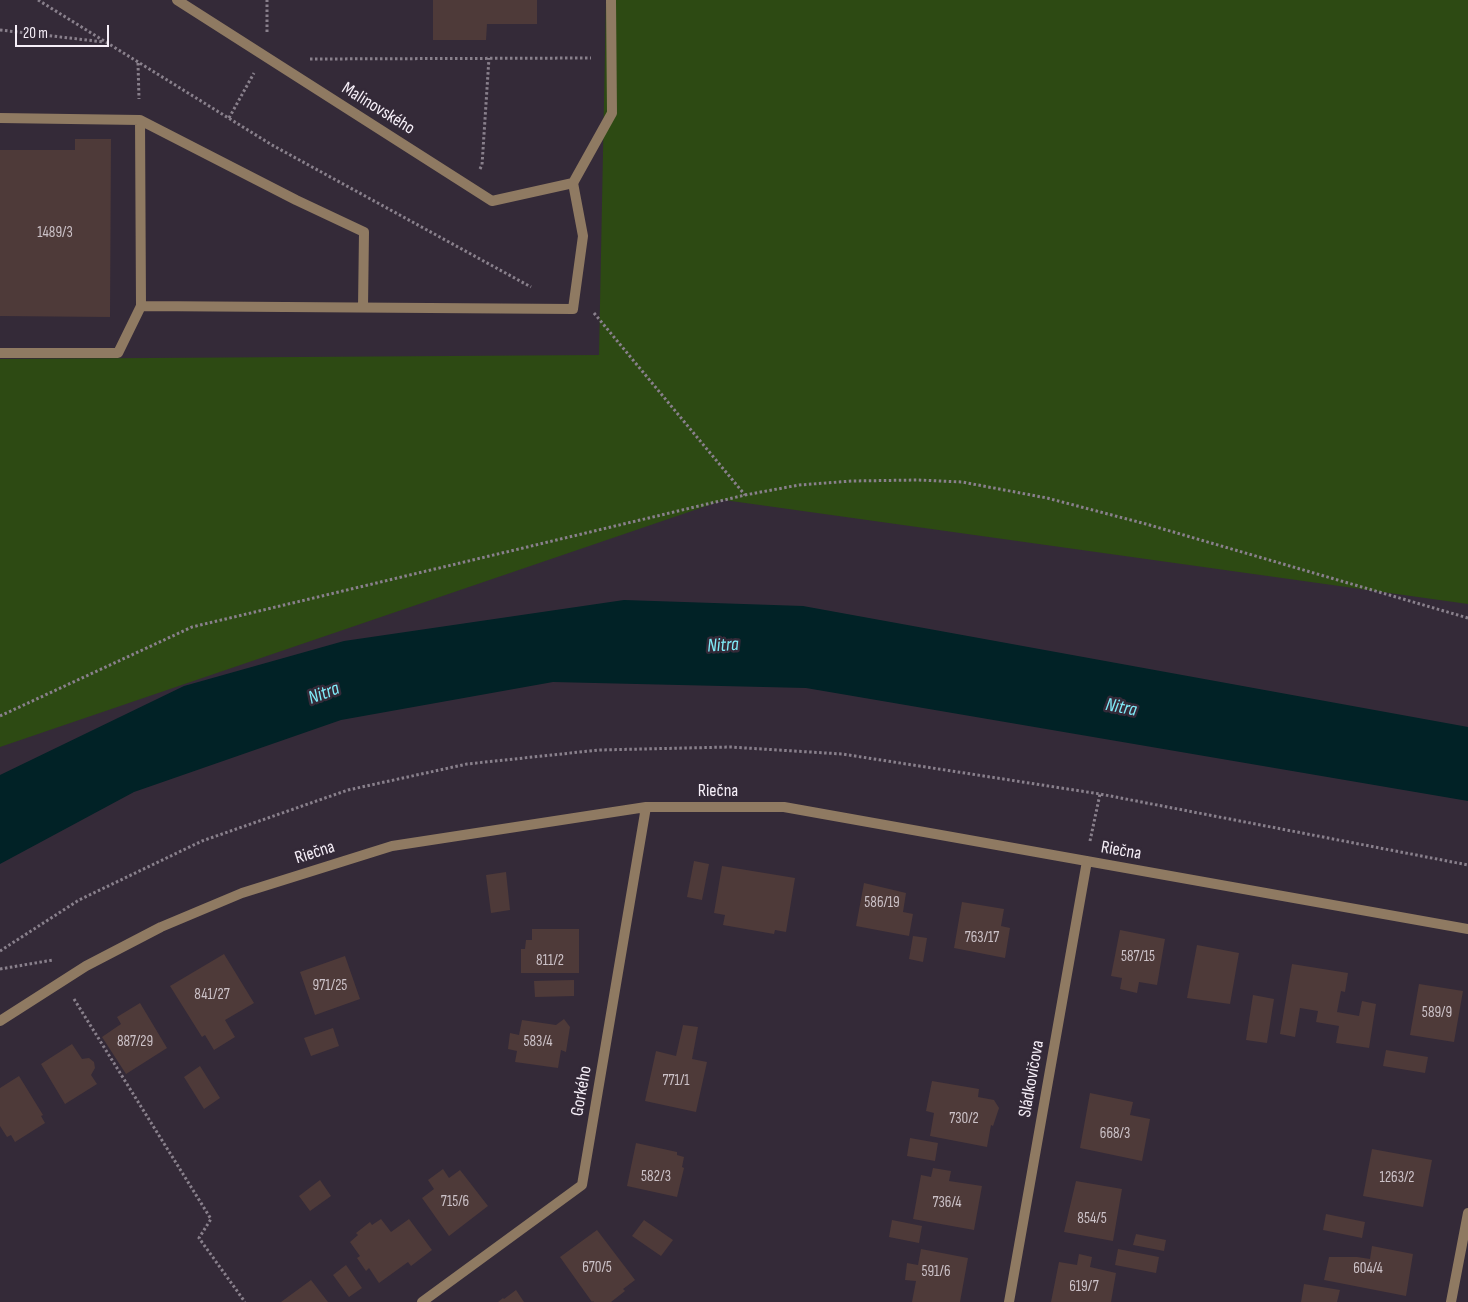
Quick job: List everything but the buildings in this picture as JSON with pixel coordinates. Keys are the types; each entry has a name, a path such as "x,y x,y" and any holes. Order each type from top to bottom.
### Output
{"street":[{"name":"Malinovského","path":"178,0 492,201 573,183"},
{"path":"141,306 572,310 583,236 573,183 612,113 611,0"},
{"path":"0,118 140,120 296,200 364,232 363,307"},
{"path":"0,354 118,353 141,306 140,120"},
{"name":"Riečna","path":"0,1020 86,966 161,928 242,893 392,846 646,806 784,807 1468,929"},
{"name":"Gorkého","path":"422,1302 582,1184 646,806"},
{"name":"Sládkovičova","path":"1009,1302 1087,861"},
{"path":"1451,1302 1468,1213"}],"path":[{"path":"38,0 272,145 538,291"},
{"path":"267,0 267,34"},
{"path":"0,30 105,42"},
{"path":"482,165 489,58"},
{"path":"309,59 612,58"},
{"path":"138,63 140,120"},
{"path":"228,118 253,74"},
{"path":"572,310 594,313 744,495"},
{"path":"0,716 192,626 744,495 799,485 852,481 918,480 962,482 1007,489 1146,524 1468,618"},
{"path":"1091,831 1100,794"},
{"path":"0,969 62,958 73,959 86,966"},
{"path":"83,1014 211,1220 199,1238 245,1302"}],"green space":[{"path":"606,0 1468,0 1468,604 724,500 0,747 0,359 599,355"}],"water":[{"name":"Nitra","path":"624,600 803,606 1468,727 1468,801 806,688 553,682 341,720 134,792 0,864 0,775 184,686 344,641"}]}
